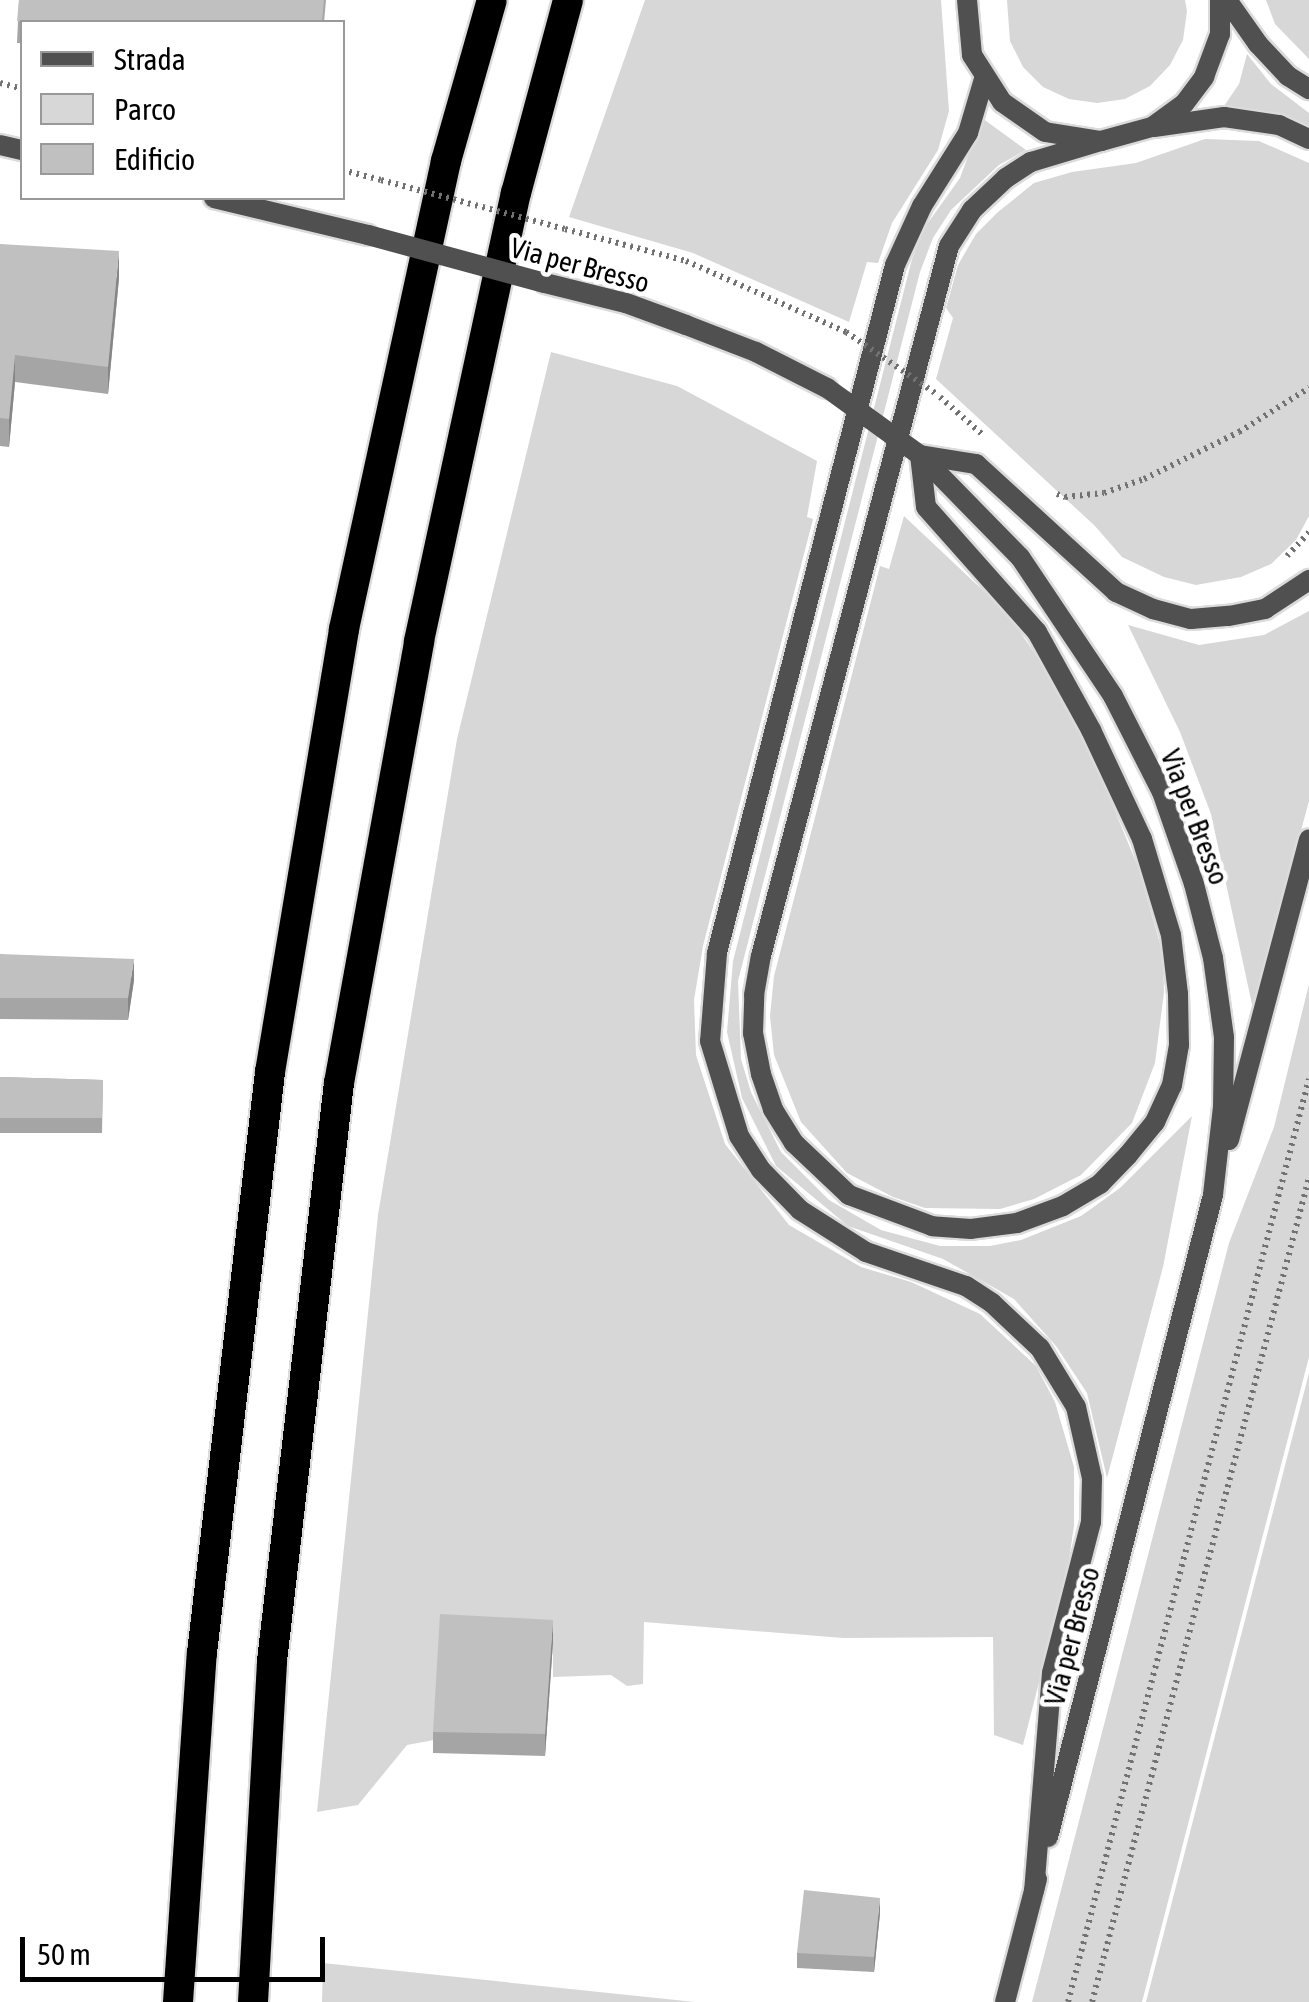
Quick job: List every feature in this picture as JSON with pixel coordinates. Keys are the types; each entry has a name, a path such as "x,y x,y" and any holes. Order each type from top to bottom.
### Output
{"highway":[{"path":"178,2002 202,1653 270,1072 344,629 446,161 492,0"},
{"path":"253,2002 272,1661 339,1083 418,641 516,193 568,0"}],"street":[{"path":"967,0 966,28 984,79 1002,102 1046,132 1101,141"},
{"path":"1223,0 1288,76 1309,89"},
{"path":"1152,127 1184,104 1204,78 1220,34 1223,0"},
{"path":"984,79 968,133 922,206 896,266 717,953 710,1041 739,1136 762,1170 800,1210 866,1252 966,1286 992,1303 1040,1348 1058,1371 1076,1407 1092,1478 1091,1522 1052,1673 1034,1890"},
{"path":"1309,140 1280,126 1224,117 1152,127 1101,141 1031,162 1006,178 972,210 948,246 760,956 754,994 753,1033 761,1074 774,1109 794,1143 849,1195 932,1226 971,1229 1018,1223 1063,1206 1100,1184 1155,1122 1172,1085 1179,1045 1172,935 1142,839 1091,730 1037,632 926,507 920,455 976,464 1116,592 1153,610 1191,619 1230,616 1266,608 1309,580"},
{"name":"Via per Bresso","path":"222,200 626,303 686,325 827,388 920,455 1020,557 1112,696 1162,792 1213,958 1224,1037 1223,1107 1213,1194 1005,2002"},
{"path":"1213,1194 1309,839"}],"path":[{"path":"345,171 686,261 846,332 935,393 989,440"},
{"path":"1062,509 1051,494 1104,494 1144,479 1239,432 1309,388"},
{"path":"1277,564 1309,532"},
{"path":"1068,2002 1309,1079"},
{"path":"1092,2002 1309,1178"}],"green space":[{"path":"645,0 941,0 949,111 938,150 892,223 878,263 867,262 849,322 693,253 569,217"},
{"path":"1007,0 1185,0 1183,40 1170,65 1150,86 1125,99 1097,103 1069,99 1043,87 1023,67 1010,41"},
{"path":"1266,0 1309,0 1309,59 1275,24"},
{"path":"1247,54 1271,84 1309,113 1309,126 1256,110 1222,109 1239,84"},
{"path":"982,118 1026,150 999,165 951,210 933,238 920,272 738,981 741,1059 751,1092 781,1152 829,1200 881,1230 940,1246 990,1246 1021,1240 1081,1216 1120,1188 1192,1116 1163,1267 1107,1478 1087,1393 1056,1346 1014,1299 943,1259 848,1226 776,1166 742,1098 727,1032 733,961 912,259 925,227 960,178"},
{"path":"1205,139 1259,141 1309,163 1309,516 1296,540 1271,564 1241,577 1196,585 1164,577 1122,557 1095,526 936,379 953,318 946,308 958,265 976,234 998,212 1034,183 1072,172 1136,163"},
{"path":"551,352 677,386 817,461 807,517 813,519 703,946 694,1000 696,1055 725,1144 789,1225 861,1267 911,1282 980,1314 1036,1366 1055,1402 1074,1467 1074,1526 1067,1573 1023,1745 994,1735 993,1637 843,1638 644,1622 643,1684 627,1686 611,1675 553,1677 553,1642 434,1740 407,1745 358,1805 317,1812 378,1215 457,739"},
{"path":"904,516 1008,614 1048,673 1099,772 1138,867 1163,954 1164,992 1155,1063 1132,1123 1081,1175 1034,1199 1000,1209 925,1208 893,1197 847,1173 801,1122 774,1055 770,1016 774,976 880,566 889,569"},
{"path":"1309,611 1309,801 1253,1009 1211,814 1180,732 1128,625 1199,645 1264,635"},
{"path":"1309,984 1309,1357 1142,2002 1032,2002 1229,1243 1274,1127"},
{"path":"1309,1373 1309,2002 1146,2002"},
{"path":"323,1963 695,2002 322,2002"}],"building":[{"path":"19,0 324,0 322,20 17,21"},
{"path":"0,244 119,251 108,367 15,355 9,419 0,418"},
{"path":"0,954 134,959 128,998 0,998"},
{"path":"0,1077 103,1080 102,1118 0,1118"},
{"path":"440,1614 553,1620 545,1734 433,1732"},
{"path":"804,1890 880,1898 874,1957 797,1953"}]}
